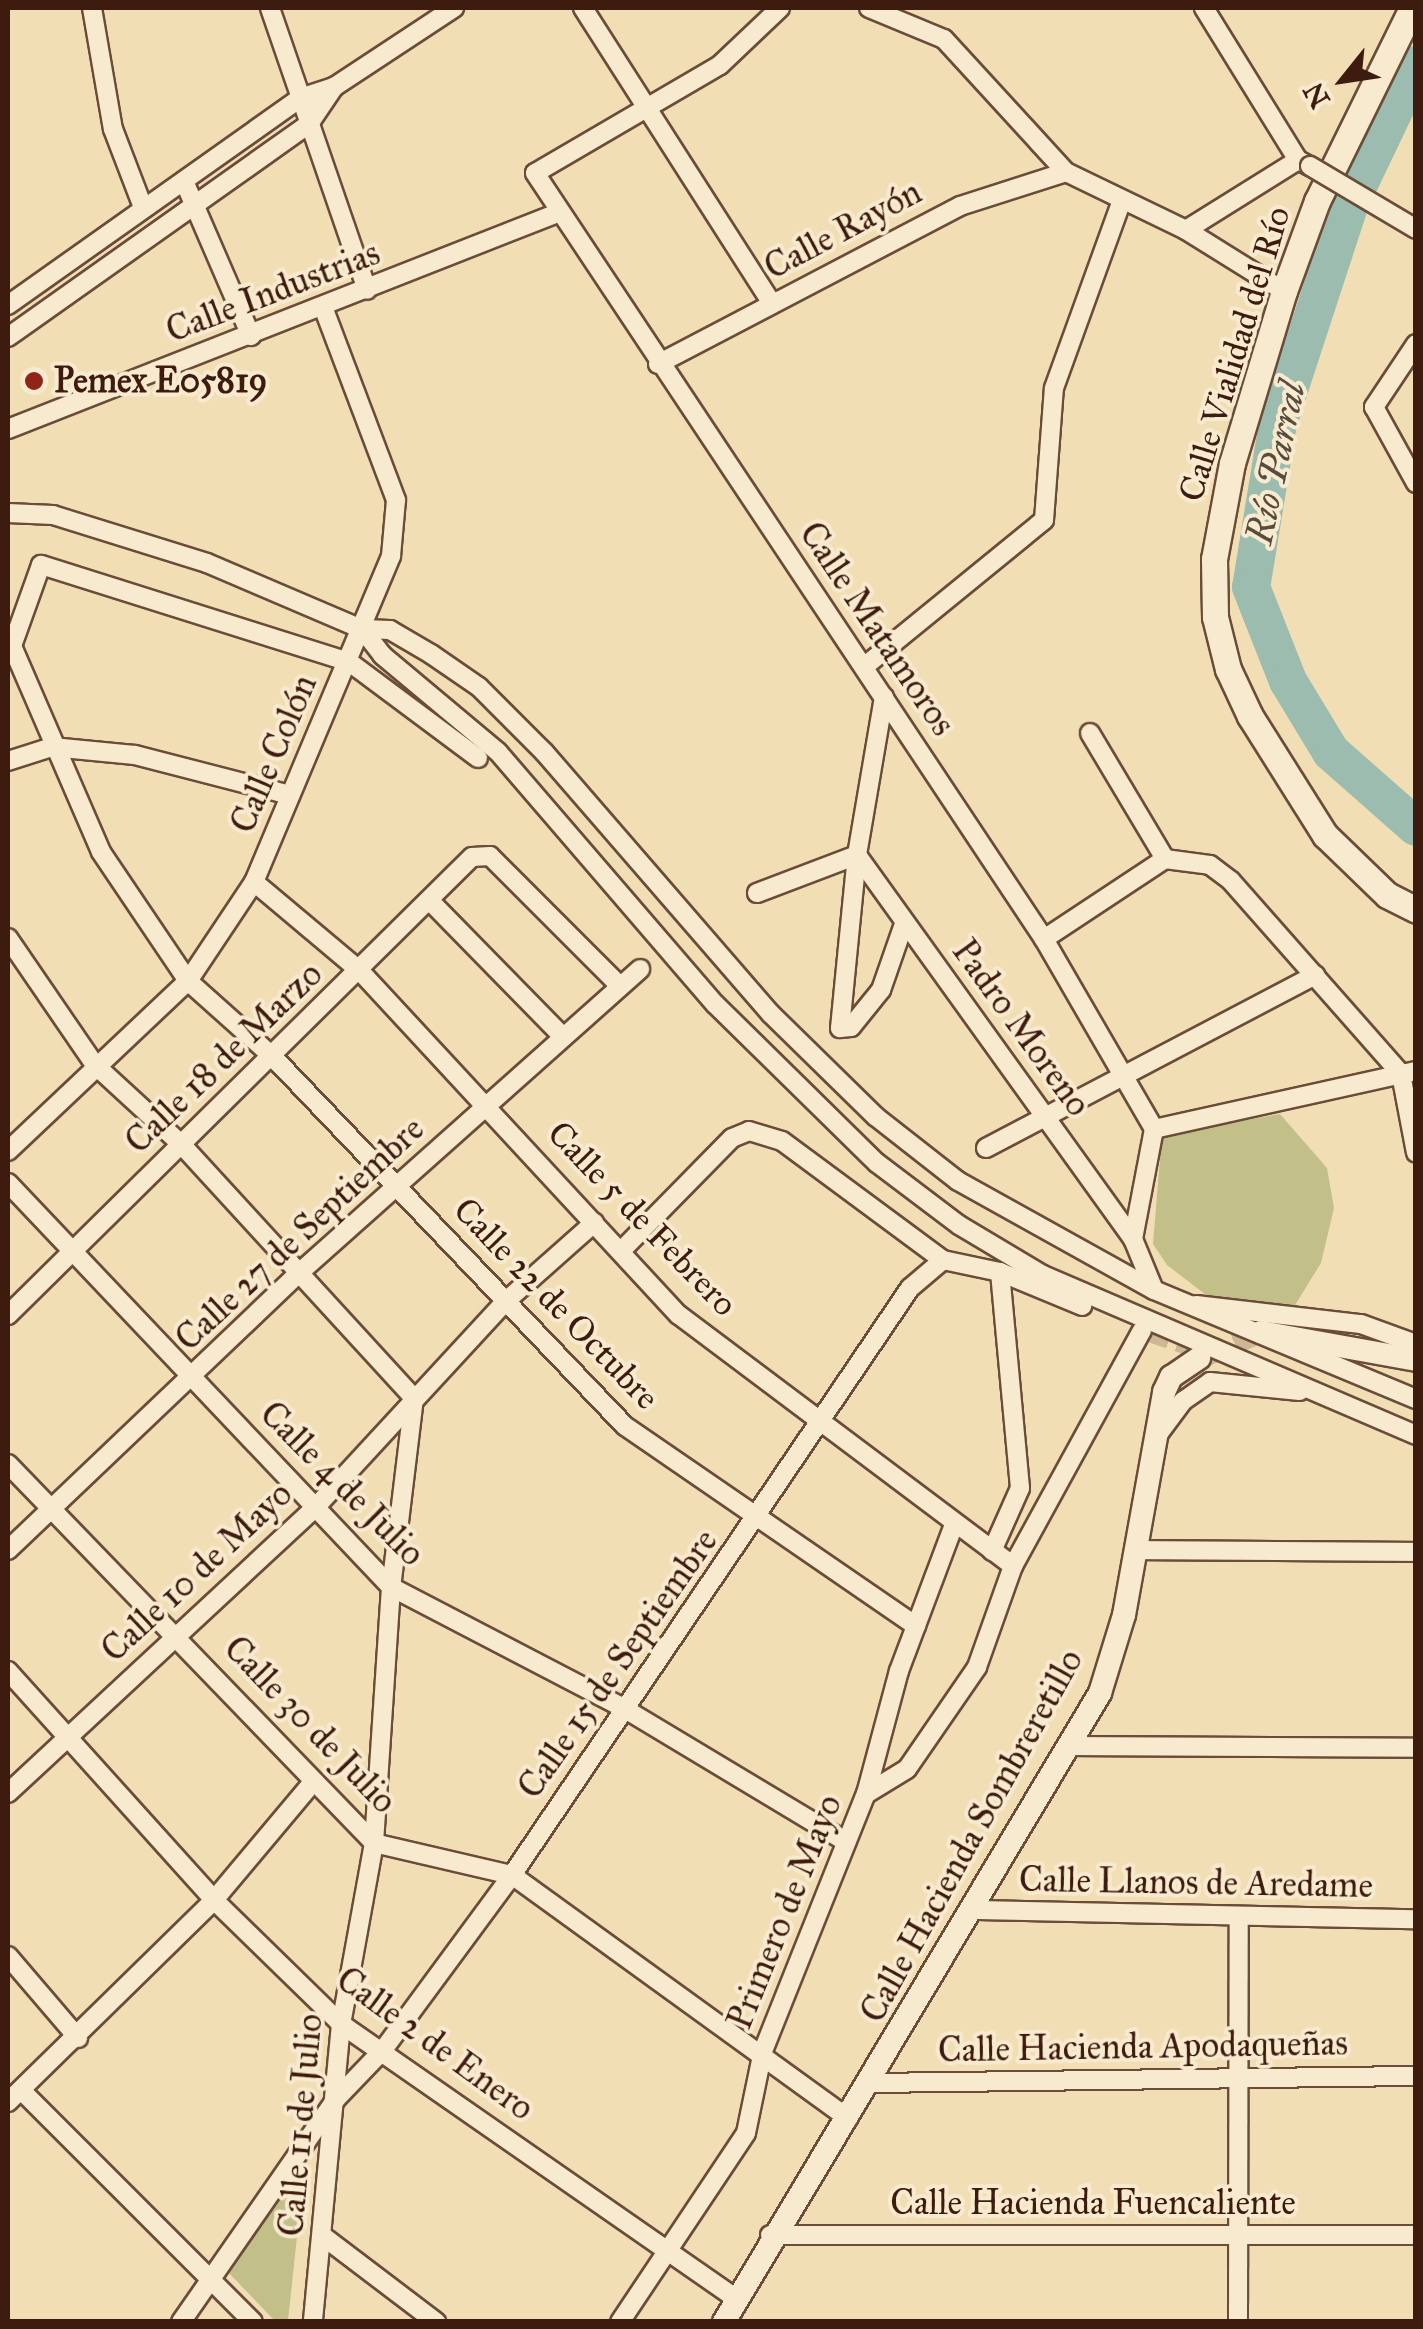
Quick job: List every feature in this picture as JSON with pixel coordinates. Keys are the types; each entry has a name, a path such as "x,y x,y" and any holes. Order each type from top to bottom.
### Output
{"main road":[{"name":"Calle Vialidad del Río","path":"1412,8 1317,200 1284,291 1232,463 1214,560 1215,617 1228,669 1250,716 1325,836 1387,895 1416,910"}],"street":[{"path":"92,8 113,129 143,208"},
{"path":"270,8 368,290"},
{"path":"8,305 300,98 334,87 454,8"},
{"path":"583,8 772,304"},
{"path":"646,109 734,55 780,8"},
{"path":"870,8 944,39 1066,172 1121,203 1186,230 1284,291"},
{"path":"1204,8 1304,163 1416,229"},
{"path":"8,337 197,208 309,124 334,87"},
{"name":"Calle Matamoros","path":"646,109 535,173 658,364 865,666 1044,939 1128,1075 1154,1129"},
{"path":"1186,230 1304,163"},
{"name":"Calle Rayón","path":"658,364 960,206 1066,172"},
{"path":"184,181 252,336"},
{"path":"865,666 1039,528 1048,510 1054,388 1121,203"},
{"name":"Calle Industrias","path":"8,429 560,212"},
{"path":"38,285 53,306"},
{"name":"Calle Colón","path":"8,1151 188,980 254,882 391,556 396,500 323,307"},
{"path":"1416,344 1376,401 1376,415 1416,483"},
{"path":"8,513 53,515 207,563 362,629 390,630 479,686 544,752 771,1014 874,1116 973,1190 1154,1290 1416,1398"},
{"path":"10,647 41,565 349,662 478,758"},
{"path":"362,629 382,655 498,752 715,1004 877,1163 959,1224 1043,1275 1416,1435"},
{"name":"Calle 22 de Octubre","path":"10,647 52,747 124,891 188,980 272,1056 625,1426 757,1522 916,1626"},
{"path":"884,696 857,854 837,1018 845,1029 863,1015 881,990 904,924"},
{"path":"1090,734 1165,858"},
{"path":"8,761 52,747 135,754 290,795"},
{"path":"757,893 857,854"},
{"name":"Padro Moreno","path":"857,854 1133,1239 1154,1290"},
{"name":"Calle 18 de Marzo","path":"8,1315 431,902 472,857 490,856 620,986"},
{"path":"1044,939 1165,858 1210,865 1408,1072 1416,1153"},
{"name":"Calle 5 de Febrero","path":"254,882 360,971 488,1103 679,1315 953,1526 1014,1566"},
{"path":"431,902 563,1037"},
{"path":"8,938 95,1065 182,1145 414,1398"},
{"name":"Calle 27 de Septiembre","path":"8,1550 194,1379 298,1273 640,969"},
{"path":"986,1148 1315,975"},
{"path":"1133,1239 1154,1129 1408,1072"},
{"path":"621,1250 732,1138 750,1131 782,1142 943,1260 1000,1272 1020,1488 992,1551"},
{"name":"Calle 4 de Julio","path":"8,1183 70,1254 391,1587 625,1709 846,1842"},
{"name":"Calle 10 de Mayo","path":"8,1794 313,1510 506,1301 594,1223"},
{"name":"Calle 15 de Septiembre","path":"180,2322 336,2099 383,2050 512,1875 757,1522 910,1288 943,1260"},
{"name":"Primero de Mayo","path":"620,2322 746,2133 763,2051 866,1794 907,1770 947,1718 978,1667 1014,1566 1147,1332 1000,1272"},
{"path":"1184,1304 1361,1324 1416,1344"},
{"path":"1260,1332 1416,1360"},
{"name":"Calle Hacienda Sombreretillo","path":"724,2322 770,2235 871,2083 1071,1746 1116,1650 1153,1440 1171,1377 1199,1358"},
{"path":"1153,1440 1183,1402 1210,1382 1278,1394 1304,1390"},
{"name":"Calle 11 de Julio","path":"313,2322 342,2024 374,1843 391,1587 414,1398"},
{"name":"Calle 30 de Julio","path":"8,1464 178,1633 374,1843 512,1875 763,2051 848,2118"},
{"path":"866,1794 916,1626 953,1526"},
{"path":"1136,1550 1416,1552"},
{"name":"Calle 2 de Enero","path":"8,1670 214,1900 342,2024 736,2299"},
{"path":"1071,1746 1416,1748"},
{"path":"253,2322 14,2096 78,2038 214,1900 314,1781"},
{"name":"Calle Llanos de Aredame","path":"975,1910 1239,1920 1416,1919"},
{"path":"1238,2322 1243,2076 1239,1920"},
{"path":"8,1956 78,2038"},
{"name":"Calle Hacienda Apodaqueñas","path":"871,2083 1416,2076"},
{"name":"Calle Hacienda Fuencaliente","path":"770,2235 1416,2235"},
{"path":"324,2237 436,2322"}],"shaded area":[{"path":"1280,1114 1327,1168 1334,1208 1321,1263 1292,1310 1227,1311 1167,1265 1153,1244 1162,1135"},
{"path":"305,2162 288,2321 275,2321 226,2270"}],"waterway":[{"name":"Río Parral","path":"1416,65 1350,203 1278,423 1251,587 1288,681 1331,752 1416,827"}],"tunnel":[{"path":"1204,1356 1261,1332"},
{"path":"1152,1334 1205,1352"}],"place":[{"name":"Pemex E05819","path":"34,381"}]}
